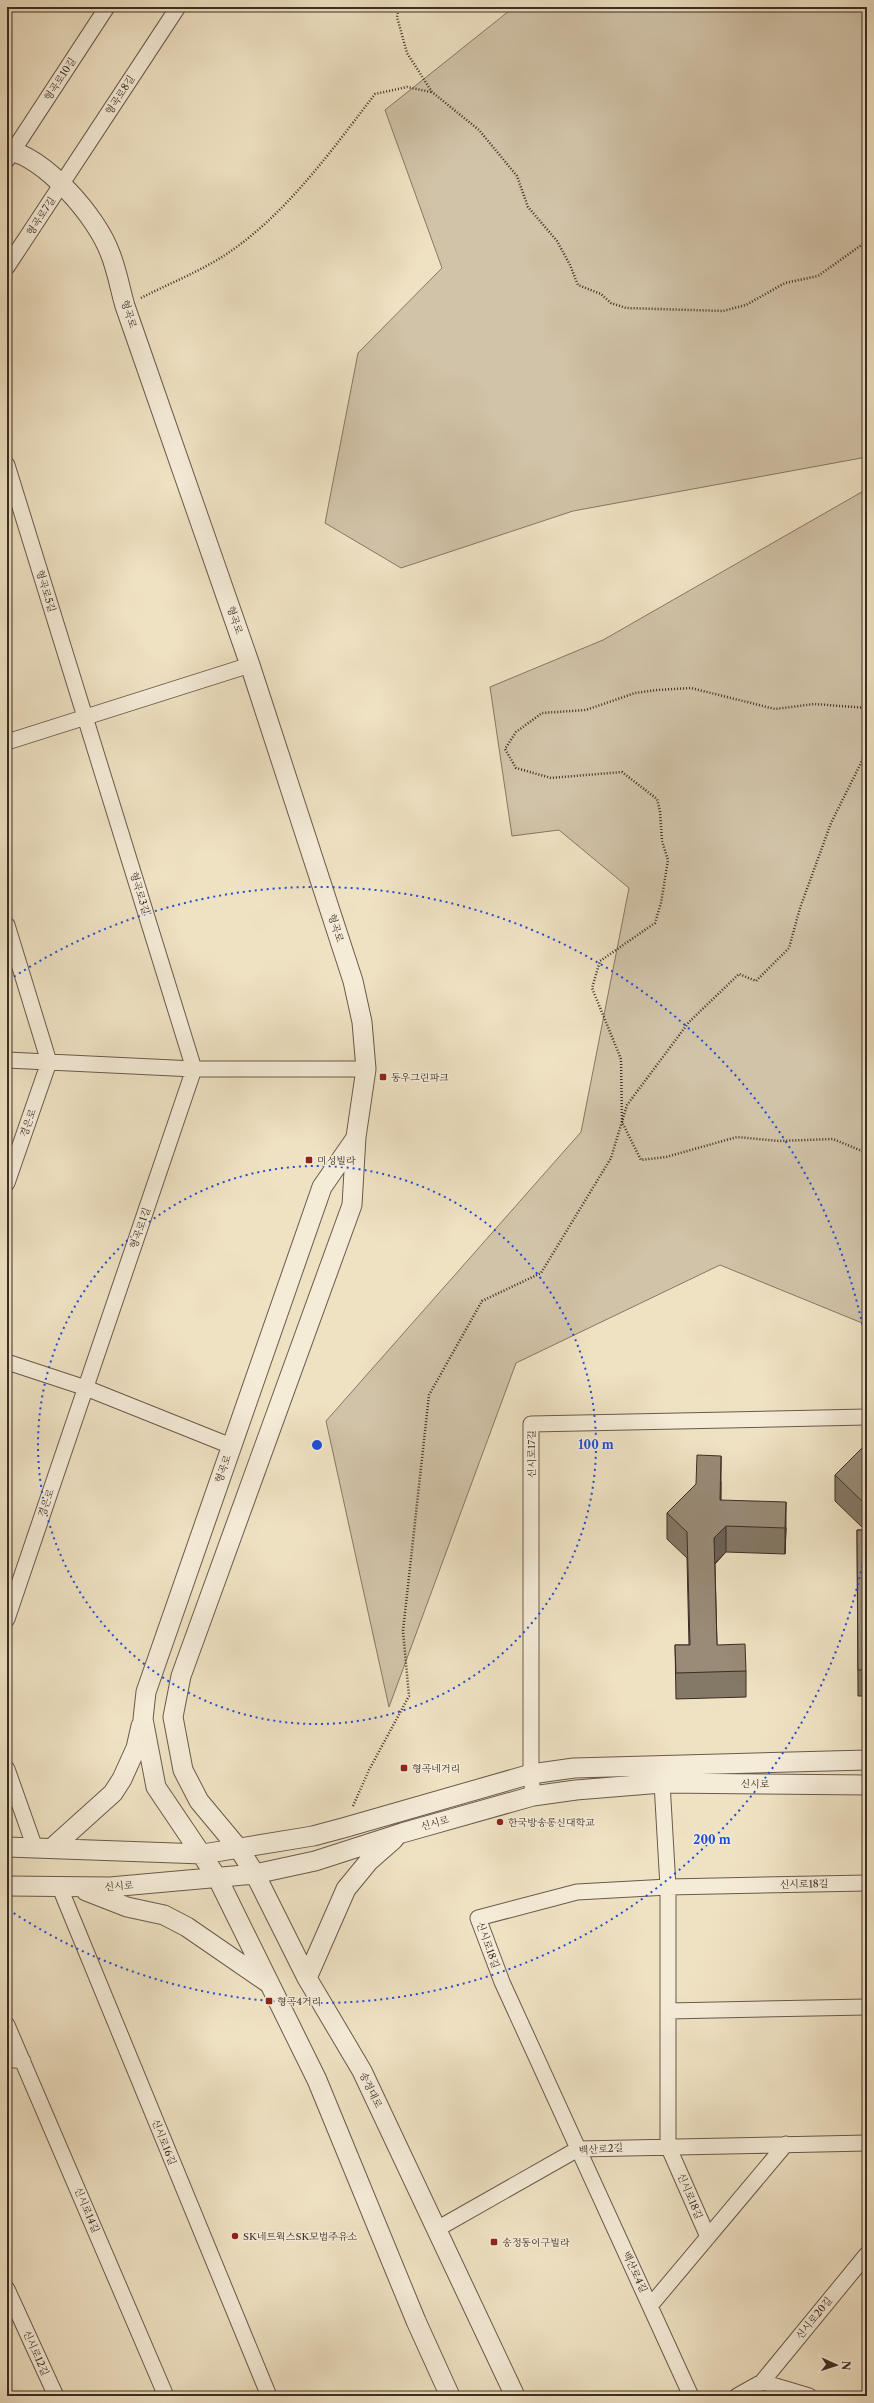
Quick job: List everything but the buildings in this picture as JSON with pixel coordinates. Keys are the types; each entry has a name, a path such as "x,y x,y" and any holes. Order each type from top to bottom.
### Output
{"street":[{"name":"형곡로10길","path":"9,154 107,7"},
{"name":"형곡로8길","path":"62,184 178,7"},
{"name":"형곡로","path":"9,154 39,165 62,184 85,210 110,252 126,306 250,665 353,981 362,1022 366,1070 356,1137 352,1205 181,1676 173,1717 183,1770 199,1801"},
{"name":"형곡로7길","path":"7,267 62,184"},
{"name":"형곡로5길","path":"7,465 85,717"},
{"path":"7,742 250,665"},
{"name":"형곡로3길","path":"85,717 194,1069"},
{"path":"7,925 49,1062"},
{"path":"7,1060 194,1069 366,1070"},
{"name":"경은로","path":"7,1183 49,1062"},
{"name":"형곡로1길","path":"86,1388 194,1069"},
{"name":"형곡로","path":"203,1854 156,1787 143,1719 146,1692 322,1187 356,1137"},
{"path":"7,1362 86,1388 231,1446"},
{"name":"경은로","path":"7,1619 86,1388"},
{"name":"신시로17길","path":"533,1796 531,1774 530,1424 867,1417"},
{"path":"7,1769 43,1848 116,1788 136,1748 143,1719"},
{"name":"신시로","path":"7,1847 203,1854 239,1849 343,1828 531,1774 582,1768 867,1760"},
{"name":"신시로","path":"7,1886 79,1888 218,1879 255,1874 315,1861 402,1832 533,1796 662,1783 867,1785"},
{"name":"신시로18길","path":"662,1783 668,1887 668,2146 708,2237"},
{"name":"송정대로","path":"199,1801 239,1849 255,1874 307,1978 362,2071 515,2396"},
{"path":"307,1978 346,1889 369,1861 402,1832"},
{"path":"203,1854 218,1879 317,2080 416,2321 450,2396"},
{"name":"신시로18길","path":"578,2148 502,1982 478,1918 577,1892 668,1887 867,1883"},
{"name":"신시로16길","path":"60,1888 268,2396"},
{"path":"79,1888 127,1907 164,1915 187,1927 270,1984"},
{"path":"668,2011 867,2007"},
{"name":"신시로14길","path":"7,2025 166,2396"},
{"path":"7,2059 23,2061"},
{"name":"백산로2길","path":"437,2229 578,2148 867,2143"},
{"path":"650,2306 786,2144"},
{"name":"백산로4길","path":"578,2148 690,2396"},
{"name":"신시로20길","path":"737,2396 762,2382 867,2254"},
{"name":"신시로12길","path":"7,2289 56,2396"},
{"path":"762,2382 809,2396"}],"path":[{"path":"398,7 397,17 407,54 432,92 479,130 517,176 528,207 557,241 578,285 601,294 611,303 626,308 723,311 746,305 785,283 818,276 867,241"},
{"path":"126,306 224,256 266,224 335,147 375,94 408,87 432,92"},
{"path":"867,708 814,704 775,709 691,688 657,690 635,693 586,710 542,713 516,732 506,749 516,768 551,778 622,772 657,799 660,811 662,841 668,860 661,903 655,923 600,961 592,988 621,1059 622,1122 641,1160 666,1157 737,1137 779,1141 833,1139 862,1150 867,1157"},
{"path":"343,1828 369,1770 409,1696 403,1631 429,1395 482,1301 541,1273 611,1158 627,1105 689,1022 739,974 756,981 788,948 800,908 831,823 867,751"}],"shaded area":[{"path":"514,7 867,7 867,457 573,511 401,568 325,523 358,353 442,268 385,110"},
{"path":"867,489 867,1325 720,1265 516,1363 389,1707 326,1421 581,1132 629,888 559,830 512,836 490,687 603,640"}],"place":[{"name":"동우그린파크","path":"383,1077"},
{"name":"미성빌라","path":"309,1160"},
{"name":"형곡네거리","path":"404,1768"},
{"name":"한국방송통신대학교","path":"500,1822"},
{"name":"형곡4거리","path":"269,2001"},
{"name":"SK네트웍스SK모범주유소","path":"235,2236"},
{"name":"송정동이구빌라","path":"494,2242"}]}
